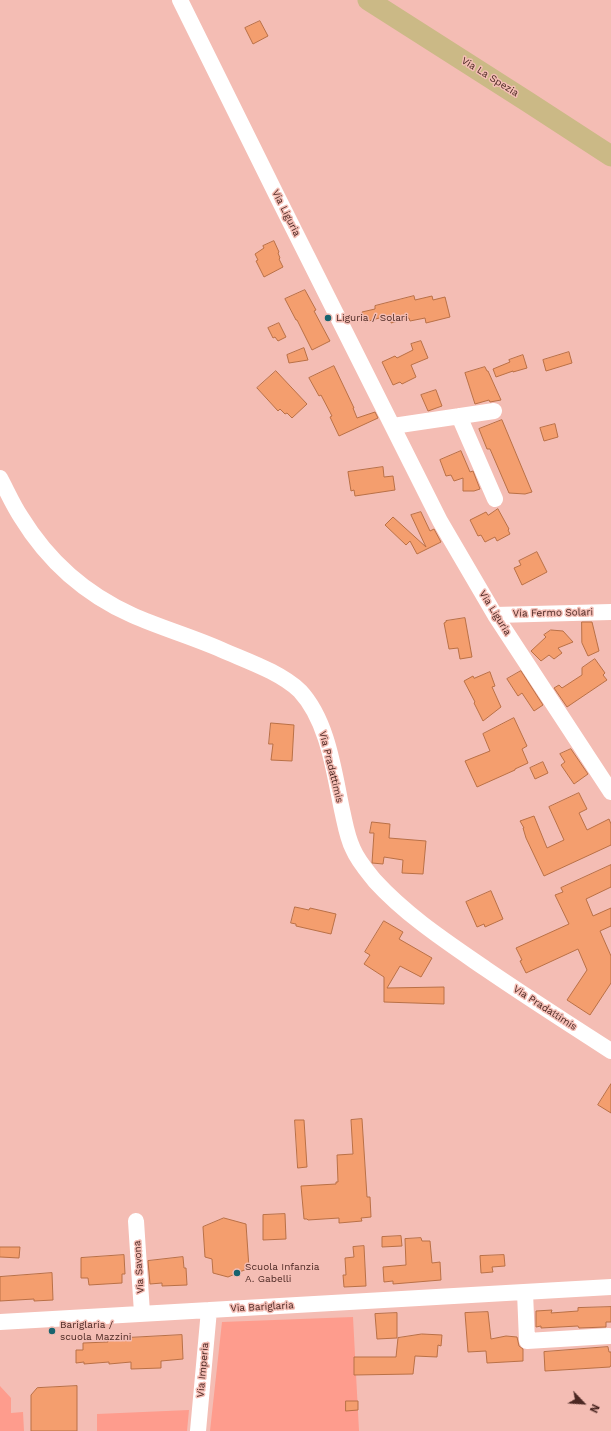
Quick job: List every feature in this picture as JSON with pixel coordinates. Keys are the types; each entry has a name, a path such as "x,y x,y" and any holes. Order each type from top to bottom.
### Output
{"main road":[{"name":"Via La Spezia","path":"368,0 611,156"}],"street":[{"name":"Via Liguria","path":"180,0 440,521 495,615 611,792"},
{"path":"393,426 494,411"},
{"path":"459,416 495,499"},
{"name":"Via Pradattimis","path":"0,478 20,516 37,540 56,563 77,582 101,599 132,615 210,645 284,678 300,692 314,711 325,736 352,848 359,861 368,872 394,901 446,942 611,1051"},
{"name":"Via Fermo Solari","path":"495,615 611,612"},
{"name":"Via Savona","path":"136,1221 142,1314"},
{"name":"Via Bariglaria","path":"0,1322 611,1287"},
{"path":"525,1292 527,1341 609,1336"},
{"name":"Via Imperia","path":"198,1431 209,1310"}],"shaded area":[{"path":"353,1317 359,1431 210,1431 222,1322"},
{"path":"0,1386 11,1398 11,1413 23,1412 24,1431 0,1431"},
{"path":"189,1410 187,1431 97,1431 97,1414"}],"building":[{"path":"260,21 268,36 253,44 245,28"},
{"path":"274,241 283,267 264,277 256,261 258,260 255,254 264,248 263,246"},
{"path":"305,290 330,341 312,350 285,299"},
{"path":"414,296 415,300 432,296 433,300 445,297 450,317 426,323 425,318 410,321 409,318 391,323 390,315 365,322 362,312 375,309 375,306"},
{"path":"279,323 286,337 278,341 275,337 273,338 268,328"},
{"path":"421,341 428,358 411,365 416,377 402,384 400,382 393,385 382,362 395,356 397,358 413,350 411,344"},
{"path":"304,348 308,360 289,363 287,355"},
{"path":"569,352 572,363 546,371 543,360"},
{"path":"523,355 527,368 496,377 493,369 510,362 509,360"},
{"path":"334,366 354,408 357,418 375,412 378,418 339,436 330,417 332,416 321,395 319,396 309,378"},
{"path":"485,367 501,400 490,402 489,400 475,404 465,373"},
{"path":"276,371 307,404 292,418 280,409 278,411 257,388"},
{"path":"436,390 442,406 428,411 421,395"},
{"path":"502,420 532,492 525,494 509,493 490,449 487,449 479,429"},
{"path":"555,424 558,437 544,441 540,428"},
{"path":"461,451 470,472 473,471 480,489 474,491 463,491 463,478 454,481 451,475 446,476 440,460"},
{"path":"383,467 384,477 393,476 395,490 355,496 354,490 351,491 348,472"},
{"path":"498,509 509,529 510,534 497,541 495,537 485,542 481,535 478,536 470,520 486,512 488,515"},
{"path":"421,512 430,531 434,529 441,542 417,554 410,541 406,545 385,525 393,517 426,547 411,515"},
{"path":"537,552 547,572 522,585 514,568 521,565 519,561"},
{"path":"465,618 472,657 460,659 458,648 449,649 444,623 446,621"},
{"path":"582,622 592,622 599,651 588,656 582,643"},
{"path":"551,630 563,631 573,642 558,648 562,653 554,659 549,655 541,661 531,651 546,637 544,635"},
{"path":"595,659 605,673 603,675 607,680 567,707 554,688 559,685 562,688 582,675 582,668"},
{"path":"521,671 543,705 534,711 522,693 518,696 507,679"},
{"path":"490,672 495,686 492,687 501,707 483,721 464,681 473,676 474,678"},
{"path":"514,718 527,746 522,749 528,763 477,787 465,761 490,751 483,734"},
{"path":"271,723 294,725 292,761 271,760 273,744 269,744"},
{"path":"571,749 588,774 574,784 561,765 565,762 560,754"},
{"path":"543,762 548,773 535,779 530,768"},
{"path":"579,793 587,809 579,813 587,830 609,819 611,824 611,845 544,876 526,838 524,828 520,821 534,816 547,848 564,840 549,807"},
{"path":"372,822 390,824 389,838 426,841 423,874 402,873 403,860 384,857 383,864 372,863 374,833 370,833"},
{"path":"611,865 611,887 586,899 593,916 611,908 611,926 600,931 611,956 611,983 590,1015 567,1000 587,970 578,949 526,973 516,948 569,924 555,895 563,892 561,888"},
{"path":"491,891 503,919 485,927 484,924 477,927 466,902"},
{"path":"295,907 309,910 310,908 336,914 331,934 296,926 296,924 291,923"},
{"path":"384,921 403,932 399,939 432,958 421,977 400,966 387,988 444,987 444,1004 384,1002 384,977 364,964 370,955 365,952"},
{"path":"611,1084 611,1113 598,1105"},
{"path":"362,1119 367,1197 370,1197 371,1217 361,1218 362,1221 339,1223 339,1218 304,1219 301,1186 336,1184 336,1182 338,1182 337,1155 353,1154 351,1120"},
{"path":"295,1120 304,1120 307,1167 298,1168"},
{"path":"285,1214 286,1239 263,1240 263,1215"},
{"path":"224,1218 246,1224 249,1268 228,1277 213,1273 212,1259 205,1257 203,1227"},
{"path":"401,1236 402,1246 382,1247 382,1237"},
{"path":"421,1238 422,1241 430,1241 432,1263 440,1262 441,1280 393,1284 393,1281 384,1282 383,1267 406,1265 405,1239"},
{"path":"364,1246 366,1286 344,1287 343,1275 346,1275 345,1258 354,1257 353,1247"},
{"path":"0,1247 20,1247 19,1258 0,1257"},
{"path":"124,1255 125,1274 122,1274 122,1283 89,1285 88,1278 81,1278 81,1258"},
{"path":"504,1255 505,1266 492,1267 493,1272 481,1273 480,1256"},
{"path":"183,1257 184,1268 186,1268 187,1285 162,1286 162,1283 150,1284 148,1261"},
{"path":"52,1273 53,1300 34,1301 34,1299 0,1301 0,1277"},
{"path":"611,1307 611,1322 606,1322 606,1327 536,1327 536,1311 552,1310 551,1313 578,1311 578,1308"},
{"path":"488,1312 491,1339 506,1336 517,1337 519,1346 523,1349 523,1361 487,1363 486,1351 468,1352 465,1313"},
{"path":"397,1313 397,1338 377,1339 375,1314"},
{"path":"422,1334 442,1335 441,1346 438,1345 437,1357 415,1356 413,1374 354,1375 354,1357 396,1357 398,1338"},
{"path":"182,1335 183,1359 161,1361 161,1368 131,1369 131,1362 109,1364 109,1362 84,1364 84,1362 76,1363 76,1350 83,1350 83,1343 108,1342 108,1339"},
{"path":"608,1347 609,1352 611,1352 610,1367 545,1371 544,1352"},
{"path":"77,1386 77,1431 31,1431 31,1395 37,1388"},
{"path":"346,1401 358,1401 358,1410 346,1411"}],"place":[{"name":"Liguria / Solari","path":"328,318"},
{"name":"Scuola Infanzia A. Gabelli","path":"237,1273"},
{"name":"Bariglaria / scuola Mazzini","path":"52,1331"}]}
